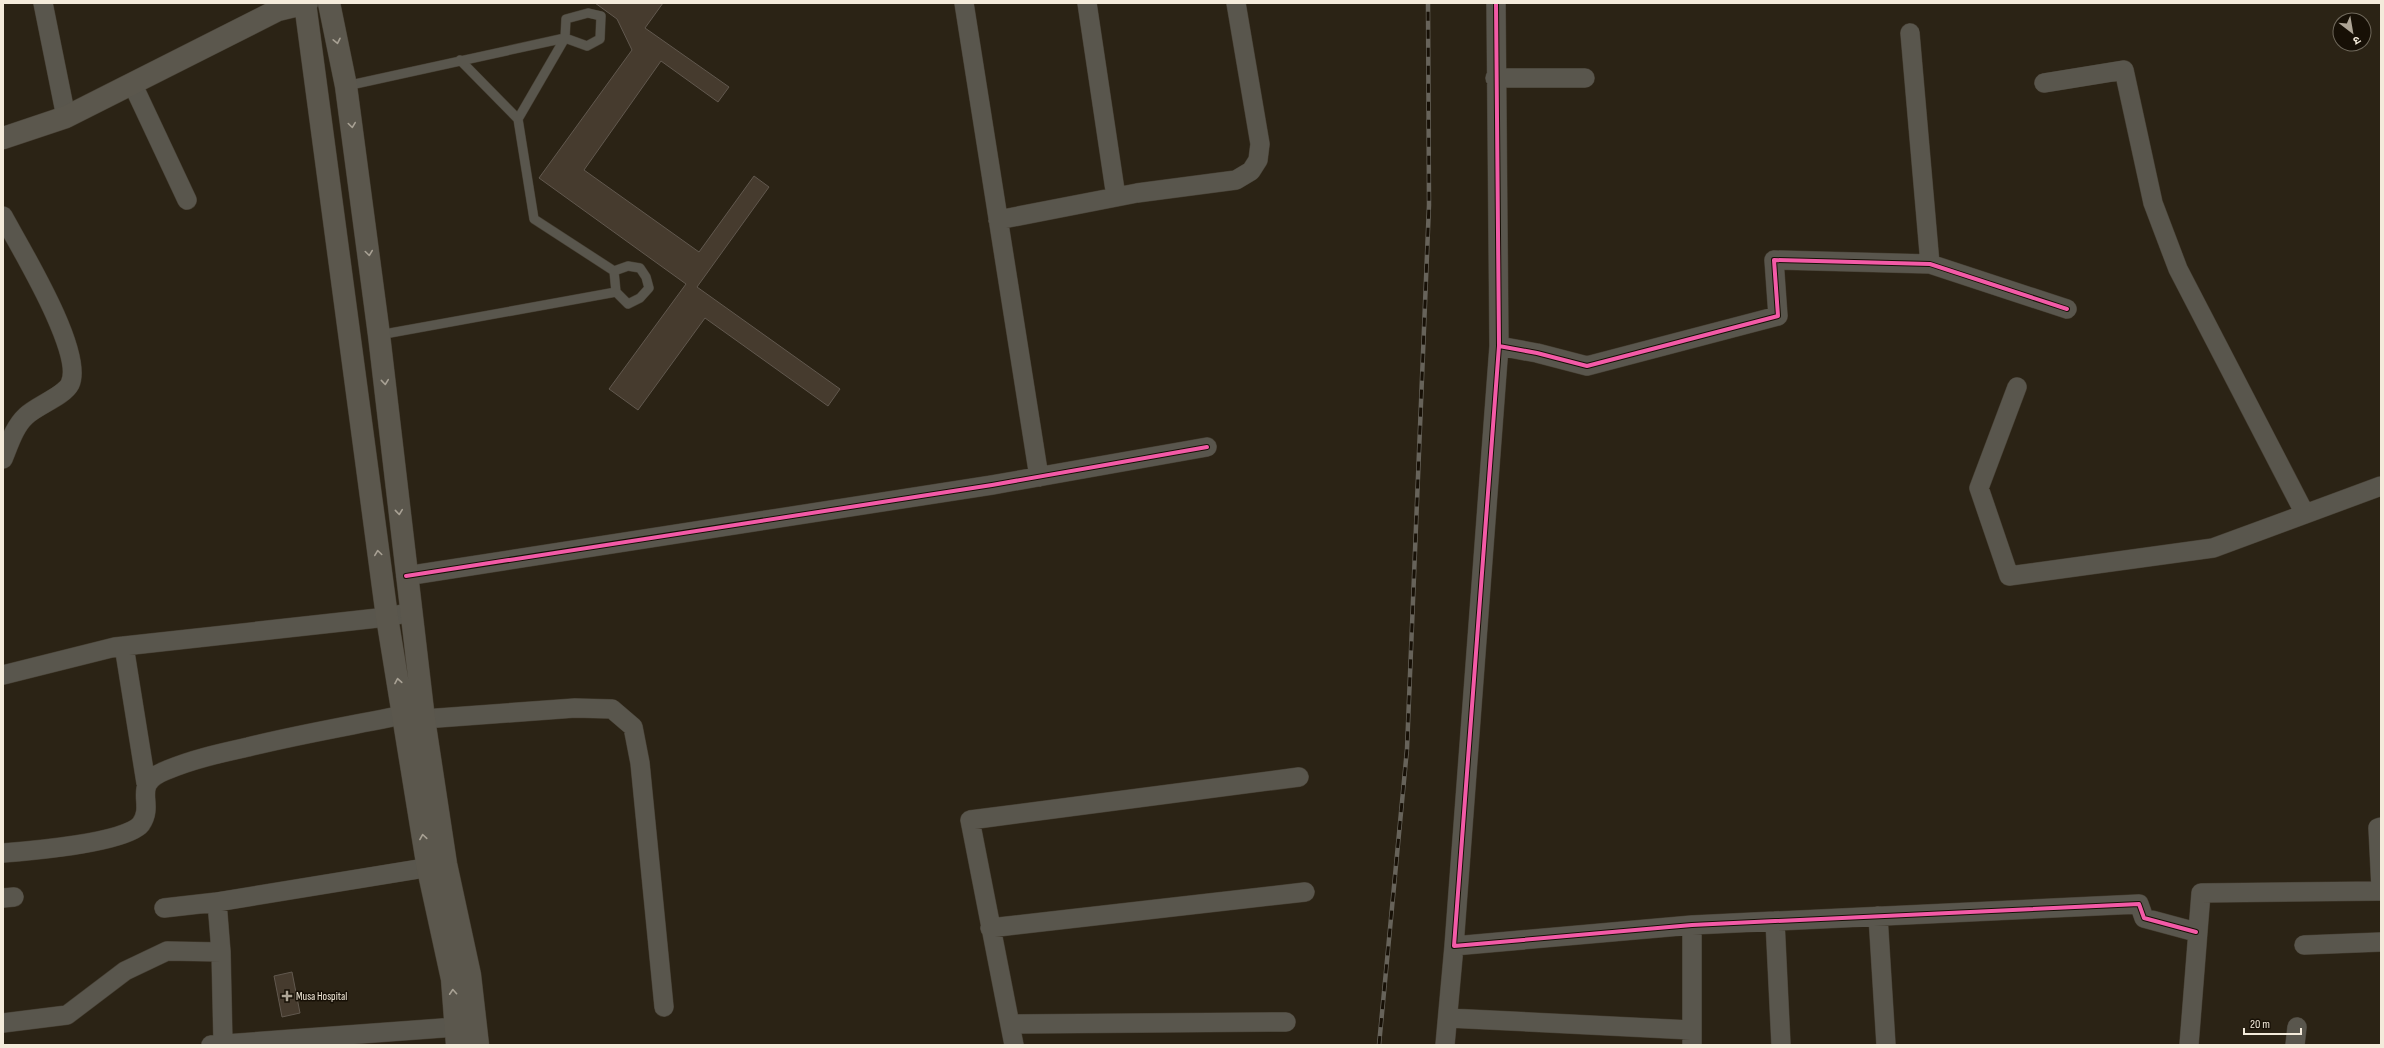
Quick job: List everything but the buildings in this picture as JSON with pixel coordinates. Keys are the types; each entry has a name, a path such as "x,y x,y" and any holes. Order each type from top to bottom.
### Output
{"main road":[{"path":"3,138 66,117 133,85 276,6 306,3 387,617 417,715"},
{"path":"329,3 346,86 379,335 406,576 412,612 417,715 437,867 470,975 467,1036"}],"street":[{"path":"43,3 66,117"},
{"path":"964,3 1039,477"},
{"path":"1087,3 1116,197"},
{"path":"998,220 1116,197 1236,180 1251,171 1258,160 1260,144 1236,3"},
{"path":"1445,1045 1454,946 1499,346 1495,78 1496,3"},
{"path":"1910,33 1930,264"},
{"path":"2044,83 2124,70 2153,203 2178,269 2305,514"},
{"path":"1495,78 1584,78"},
{"path":"133,85 187,200"},
{"path":"3,216 58,319 69,355 72,374 69,384 59,394 38,406 24,417 14,432 3,459"},
{"path":"1499,346 1537,353 1586,366 1778,316 1774,260 1930,264 2067,309"},
{"path":"2017,388 1980,488 2010,576 2213,548 2381,486"},
{"path":"406,576 1039,477 1207,447"},
{"path":"3,675 45,663 124,646 387,617 412,612"},
{"path":"3,853 109,840 132,831 141,824 144,814 146,783 124,646"},
{"path":"146,783 154,775 205,757 312,732 417,715 575,708 612,709 633,727 640,763 664,1007"},
{"path":"1014,1045 970,820 1299,777"},
{"path":"2190,1045 2196,932 2201,893 2381,890 2378,828 2381,827"},
{"path":"164,908 217,902 437,867"},
{"path":"990,928 1305,892"},
{"path":"217,902 221,952 217,1044 467,1036"},
{"path":"1454,946 1692,925 2139,904 2144,918 2196,932"},
{"path":"1878,916 1886,1045"},
{"path":"1775,921 1781,1045"},
{"path":"1448,1018 1692,1038 1692,925"},
{"path":"2304,945 2381,942"},
{"path":"3,1023 67,1015 125,971 167,952 221,952"},
{"path":"1010,1024 1286,1022"}],"lane":[{"path":"346,86 565,38 587,46 600,39 602,16 588,13 566,19 565,38 518,119"},
{"path":"460,60 518,119 534,219 614,271"},
{"path":"628,266 640,268 646,276 649,288 640,298 628,304 616,292 614,271 628,266"},
{"path":"379,335 616,292"}],"railway":[{"path":"1379,1045 1407,749 1429,205 1428,3"}],"cycle path":[{"path":"1496,3 1499,346 1454,946 1692,925 2139,904 2144,918 2196,932"},
{"path":"1499,346 1537,353 1587,366 1778,316 1774,260 1930,264 2067,309"},
{"path":"406,576 992,485 1207,447"}],"place":[{"name":"Musa Hospital","path":"287,996"}]}
